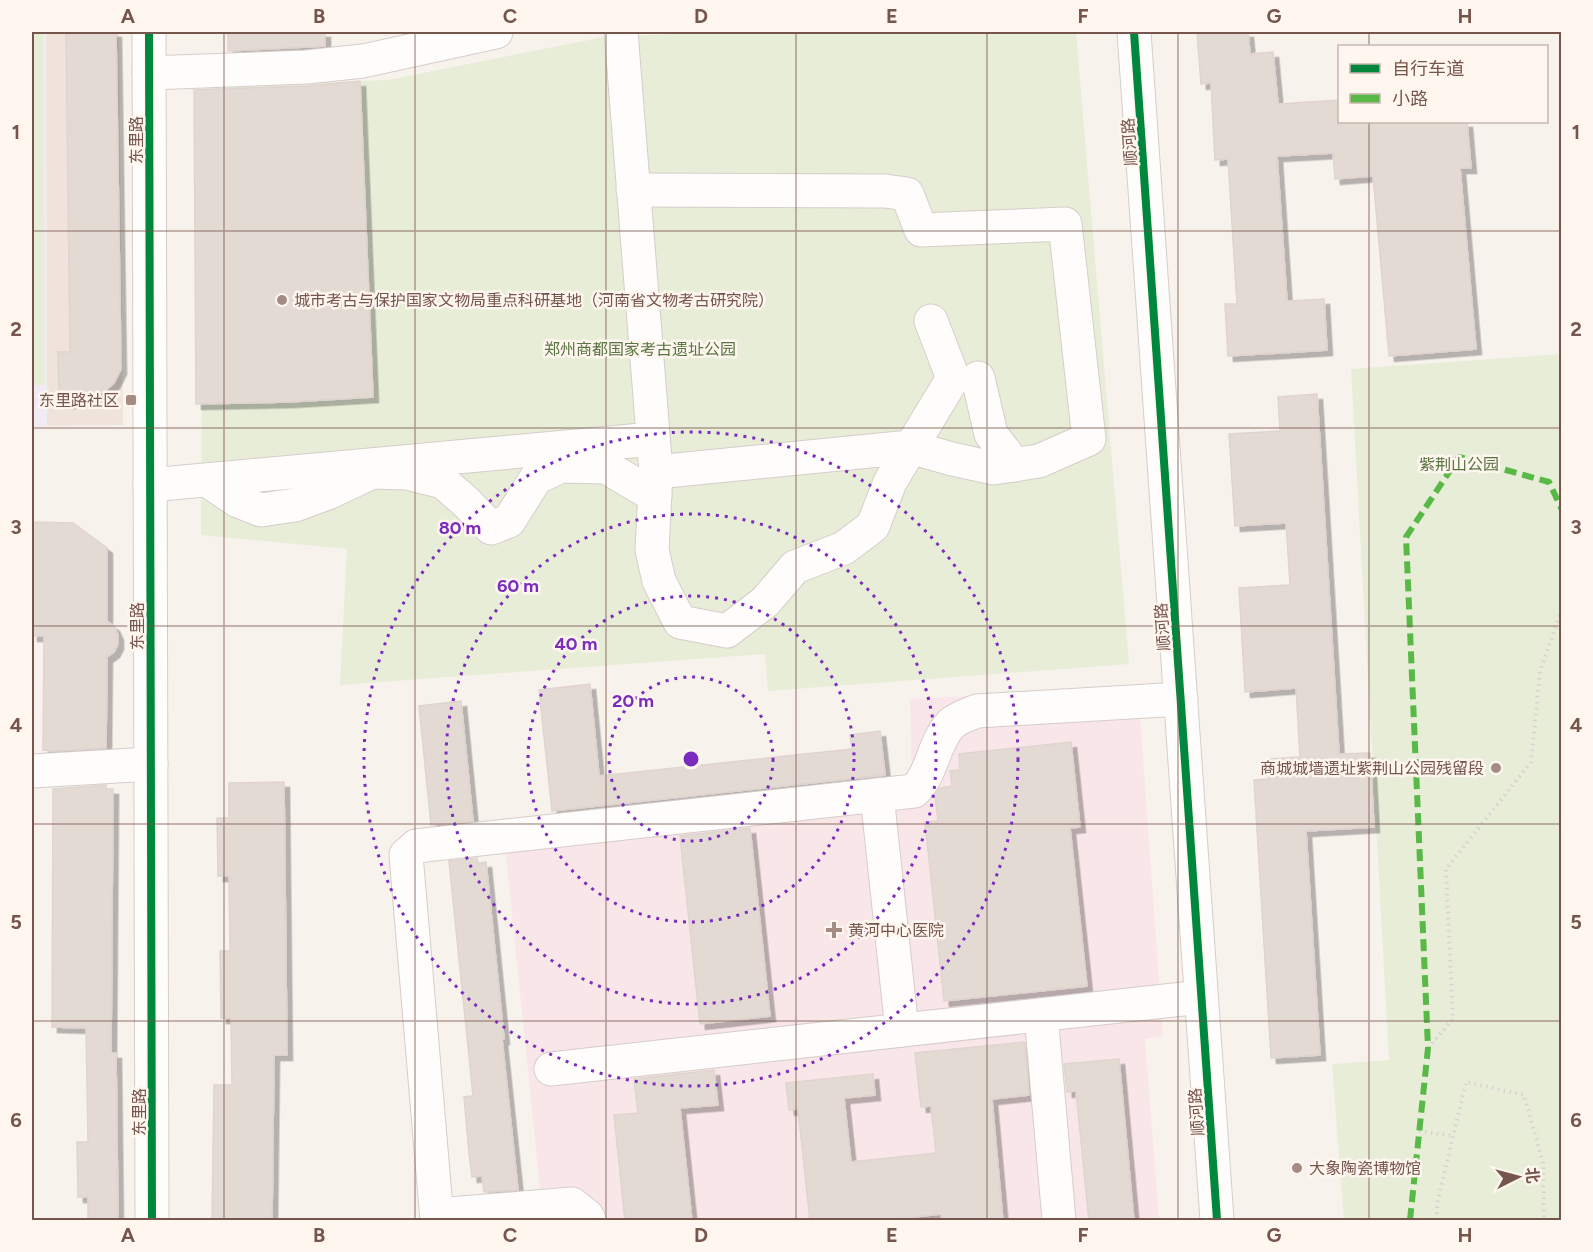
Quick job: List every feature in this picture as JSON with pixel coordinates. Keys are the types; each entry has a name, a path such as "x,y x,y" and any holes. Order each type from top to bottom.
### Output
{"street":[{"name":"东里路","path":"149,32 152,1221"},
{"path":"149,74 306,67 363,61 496,32"},
{"path":"621,32 653,439 655,484 652,550 659,581 680,622 727,631 765,602 795,567 844,548 873,526 890,482 910,447 976,378"},
{"name":"顺河路","path":"1134,32 1217,1221"},
{"path":"207,480 238,501 261,510 295,504 330,492 372,472 407,473 443,482 491,528 509,521 536,478 561,466 606,467 655,484 910,447 993,468 1039,461 1089,440 1065,224 921,230 907,194 885,191 633,190"},
{"path":"931,321 976,378 991,434 1015,465"},
{"path":"150,485 653,439"},
{"path":"589,1221 587,1216 572,1204 437,1218 406,855 416,846 914,791 923,783 952,722 977,711 1181,699"},
{"path":"32,771 151,764"},
{"path":"876,795 902,1030"},
{"path":"551,1069 1201,997"},
{"path":"1041,1015 1059,1221"}],"path":[{"path":"1428,1048 1453,1019 1446,868 1530,762 1540,671 1562,609"},
{"path":"1437,1221 1437,1204 1466,1082 1524,1095 1544,1162 1544,1221"},
{"path":"1419,1131 1453,1136"}],"shaded area":[{"path":"32,32 46,32 47,426 32,427"},
{"path":"46,32 119,32 123,425 47,426"},
{"name":"黄河中心医院","path":"1138,688 1163,1036 1145,1039 1159,1220 543,1220 503,824 912,783 910,699"}],"green space":[{"path":"32,32 43,32 45,385 32,385"},
{"name":"郑州商都国家考古遗址公园","path":"721,32 1076,32 1129,664 768,691 765,654 340,685 347,549 201,535 204,86 388,80 604,37"},
{"name":"紫荆山公园","path":"1561,354 1561,1220 1344,1220 1332,1064 1389,1060 1351,369"}],"building":[{"path":"66,32 116,32 121,369 114,383 85,402 59,403 58,352 70,352"},
{"path":"228,32 325,32 325,46 228,51"},
{"path":"1197,32 1248,32 1250,54 1273,52 1278,104 1338,100 1338,123 1467,123 1471,168 1460,168 1476,349 1389,356 1373,176 1335,179 1333,153 1277,156 1287,301 1324,299 1327,350 1228,356 1225,304 1237,304 1228,159 1215,160 1211,83 1201,84"},
{"name":"城市考古与保护国家文物局重点科研基地（河南省文物考古研究院）","path":"360,81 373,397 196,404 194,90 307,86"},
{"path":"1317,394 1339,754 1370,753 1374,827 1306,831 1320,1055 1271,1058 1254,780 1269,779 1268,759 1300,757 1296,688 1245,692 1239,588 1290,585 1286,523 1235,526 1229,434 1280,431 1278,397"},
{"path":"32,522 73,523 107,548 107,621 114,626 118,635 118,644 114,652 107,657 106,748 43,750 44,636 32,636"},
{"path":"590,684 599,776 852,749 850,735 880,731 885,775 552,811 539,690"},
{"path":"461,701 473,821 431,825 419,706"},
{"path":"1071,742 1080,827 1070,828 1087,986 944,1001 925,822 938,821 935,795 940,788 952,786 950,771 960,770 959,754"},
{"path":"284,782 287,1055 274,1055 272,1221 212,1221 214,1085 232,1085 231,1018 221,1018 220,951 230,951 229,876 218,876 217,818 229,818 229,783"},
{"path":"106,785 106,789 113,789 111,1053 116,1053 118,1221 88,1221 88,1197 78,1197 77,1142 88,1142 86,1028 52,1027 53,789"},
{"path":"750,828 770,1016 700,1024 680,836"},
{"path":"477,858 478,863 486,862 518,1190 484,1192 482,1176 472,1177 469,1154 464,1097 473,1096 449,861"},
{"path":"1025,1042 1029,1095 992,1099 1003,1221 942,1221 941,1214 877,1221 810,1221 798,1109 789,1110 786,1083 873,1074 875,1095 844,1098 851,1162 936,1153 931,1106 921,1107 915,1053"},
{"path":"1119,1059 1134,1221 1089,1221 1076,1091 1067,1092 1064,1064"},
{"path":"714,1070 718,1105 680,1108 692,1221 625,1221 614,1115 638,1113 634,1079"}],"marked path":[{"path":"1410,1220 1428,1048 1406,537 1459,457 1549,482 1562,510"}],"cycle path":[{"path":"149,32 152,1220"},
{"path":"1134,32 1217,1220"}],"place":[{"name":"城市考古与保护国家文物局重点科研基地（河南省文物考古研究院）","path":"282,300"},
{"name":"东里路社区","path":"131,400"},
{"name":"商城城墙遗址紫荆山公园残留段","path":"1496,768"},
{"name":"黄河中心医院","path":"834,930"},
{"name":"大象陶瓷博物馆","path":"1297,1168"}]}
